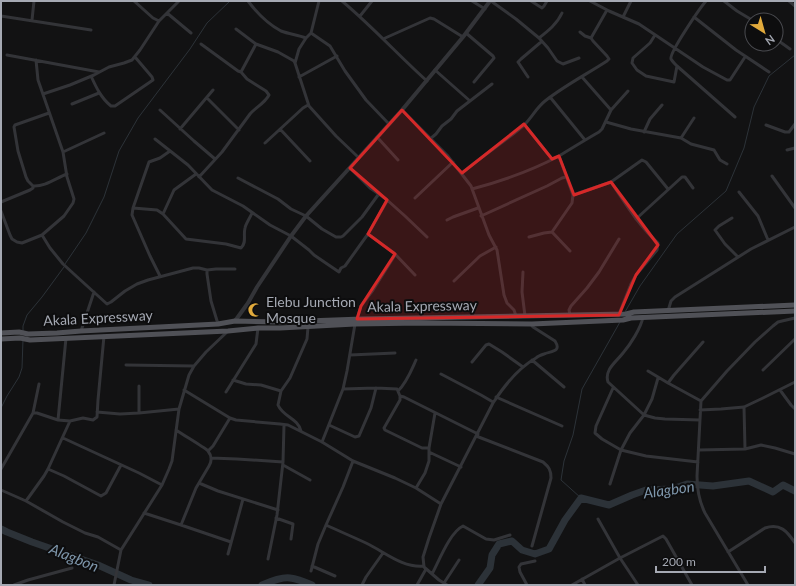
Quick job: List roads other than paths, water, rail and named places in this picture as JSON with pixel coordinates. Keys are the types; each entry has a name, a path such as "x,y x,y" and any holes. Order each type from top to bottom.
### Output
{"main road":[{"name":"Akala Expressway","path":"1,339 28,334 218,324 235,321 532,324 615,321 631,318 795,305"},
{"path":"770,306 770,312"},
{"name":"Akala Expressway","path":"1,333 20,335 30,340 228,331 258,328 308,327 356,322 494,317 619,315 634,312 668,311 694,313 795,311"},
{"path":"494,317 494,323"},
{"path":"279,322 280,328"}],"street":[{"path":"32,20 34,1"},
{"path":"134,1 159,22"},
{"path":"43,94 70,85 109,67 132,60 159,22 179,1"},
{"path":"248,1 256,12 269,23 282,31 306,38"},
{"path":"319,1 311,33 299,48 295,63 308,105 358,158"},
{"path":"342,1 360,16 427,81"},
{"path":"360,16 372,1"},
{"path":"472,1 485,9"},
{"path":"235,321 290,236 306,216 427,81 490,1 516,19 540,40 548,48 556,61 563,64 579,58"},
{"path":"531,1 542,8 547,1"},
{"path":"590,1 640,24 703,67 729,81 745,57"},
{"path":"623,17 631,1"},
{"path":"706,1 694,17 675,48 671,59 735,117"},
{"path":"724,1 744,15"},
{"path":"789,1 795,6"},
{"path":"592,38 607,10"},
{"path":"167,13 191,33"},
{"path":"528,77 518,62 553,27 562,13"},
{"path":"1,16 90,30"},
{"path":"694,17 745,57 769,72"},
{"path":"383,39 430,18 463,37"},
{"path":"236,29 256,44 278,52 295,63"},
{"path":"466,32 494,58 474,82"},
{"path":"462,173 477,160 505,141 524,124 543,102 608,61 609,59 607,56 592,38 585,36 580,32"},
{"path":"311,33 330,46 345,71 366,100 389,124"},
{"path":"655,35 650,43 633,58 633,66 646,76 674,82 677,66"},
{"path":"163,214 174,190 198,176 222,152 250,114 269,96 266,91 201,44"},
{"path":"241,72 256,44"},
{"path":"784,45 790,49"},
{"path":"7,55 99,72"},
{"path":"299,78 336,56"},
{"path":"91,76 99,93 111,106 115,106 153,80 135,57"},
{"path":"1,211 10,235 17,242 22,243 42,235 64,216 74,200 63,152 38,80 36,60"},
{"path":"435,70 470,101"},
{"path":"582,77 611,110"},
{"path":"430,139 451,119 457,111 492,84"},
{"path":"180,129 213,90"},
{"path":"472,189 499,182 538,166 559,156 599,132 606,122 611,110 628,91"},
{"path":"72,104 99,93"},
{"path":"550,97 585,140"},
{"path":"207,98 239,130"},
{"path":"265,143 302,108 308,105"},
{"path":"644,132 650,119 662,105"},
{"path":"160,110 215,159"},
{"path":"402,110 453,162 471,186 478,208 497,250 504,295 507,303 514,310 516,317"},
{"path":"33,186 28,181 18,151 14,127 15,125 49,113"},
{"path":"681,138 694,118"},
{"path":"606,122 644,132 681,138 692,144 714,150 720,160 727,164"},
{"path":"524,124 552,159"},
{"path":"766,125 789,132 795,124"},
{"path":"280,129 310,161"},
{"path":"63,152 104,133"},
{"path":"377,137 398,160"},
{"path":"154,139 192,169 212,190 236,202 270,225 290,236 339,272 368,234 387,201"},
{"path":"787,150 795,148"},
{"path":"160,276 132,217 133,208 149,162 160,158 170,151"},
{"path":"529,237 552,232 572,203 574,195 559,156"},
{"path":"574,195 610,182 642,160 646,162 668,189"},
{"path":"415,198 453,162"},
{"path":"350,168 370,188 405,216 427,237"},
{"path":"1,202 31,189 33,186 44,184 67,174"},
{"path":"636,219 684,176 693,188"},
{"path":"772,176 795,208"},
{"path":"482,216 566,177"},
{"path":"238,178 278,199 291,209 306,216 336,237 341,237 362,217 378,195"},
{"path":"610,182 636,219 658,243 657,250 636,275 619,315"},
{"path":"739,192 758,216 768,240"},
{"path":"133,208 157,210 163,214 186,239 226,244 241,248 245,240 244,229 252,213"},
{"path":"447,220 478,208"},
{"path":"732,218 715,230 725,244 738,257"},
{"path":"668,311 674,297 738,257 795,227"},
{"path":"552,232 570,251"},
{"path":"368,234 394,253 415,275"},
{"path":"42,235 63,264 106,303 109,303 137,284 160,276 193,268 207,270 235,269"},
{"path":"570,316 569,310 571,306 599,272 619,239"},
{"path":"454,281 480,256 496,247"},
{"path":"322,442 343,389 356,322 361,306 395,255"},
{"path":"207,270 211,301 218,324"},
{"path":"523,272 522,292 526,317"},
{"path":"81,331 94,292"},
{"path":"643,317 641,326 634,337 608,371 608,382 644,415 665,419 700,420"},
{"path":"748,585 700,504 697,476 701,401 726,371 773,326 778,322 795,318"},
{"path":"459,560 446,584 425,567 423,557 442,504 496,397 523,367 532,360 555,350 558,346 553,339 532,327 532,324"},
{"path":"301,432 299,424 278,408 278,405 281,391 290,378 308,339 308,327"},
{"path":"226,392 256,344 258,328"},
{"path":"114,585 121,550 162,485 172,461 179,409 189,375 194,366 206,352 228,331"},
{"path":"33,413 58,420 70,421 83,418 93,420 97,417 104,336"},
{"path":"58,420 66,338"},
{"path":"763,370 795,339"},
{"path":"668,383 703,342"},
{"path":"472,362 489,344 523,367"},
{"path":"350,355 396,353"},
{"path":"398,391 403,387 416,360"},
{"path":"532,360 564,387"},
{"path":"126,365 194,366"},
{"path":"648,371 701,401"},
{"path":"441,374 493,402"},
{"path":"610,484 622,450 630,433 644,415 652,399 658,378"},
{"path":"233,380 246,384 261,385 281,391"},
{"path":"700,410 744,407 795,382"},
{"path":"1,468 33,413 39,384"},
{"path":"139,413 140,386"},
{"path":"329,425 355,437 358,436 371,408 376,388"},
{"path":"613,388 596,426 595,433 602,439 622,450 646,456 698,462"},
{"path":"343,389 396,389 400,396 400,400 384,428 422,448 429,448"},
{"path":"184,390 230,418 236,420 284,425 301,432 322,442 353,461 416,488 442,504"},
{"path":"780,390 795,409"},
{"path":"400,396 477,435 543,462 549,468 551,478 532,546"},
{"path":"496,397 562,426"},
{"path":"744,407 745,449"},
{"path":"97,412 120,414 179,409"},
{"path":"416,488 425,473 429,461 429,448 435,413"},
{"path":"208,451 213,446 230,418"},
{"path":"26,501 48,469 70,421"},
{"path":"268,559 278,510 283,463 284,425"},
{"path":"176,430 208,451 211,458 210,466 193,493 181,525"},
{"path":"63,438 121,464 162,485"},
{"path":"699,450 745,449 761,445 795,454"},
{"path":"429,452 461,467"},
{"path":"211,458 283,463 310,480"},
{"path":"311,571 318,544 353,461"},
{"path":"48,469 101,496 106,493 121,464"},
{"path":"199,483 218,492 278,510"},
{"path":"1,490 26,501 63,522 85,533 98,537 121,550"},
{"path":"228,554 242,499"},
{"path":"144,514 231,542"},
{"path":"276,518 293,524 291,539"},
{"path":"598,519 620,558 638,585"},
{"path":"326,524 379,550 390,558 414,566 425,567"},
{"path":"432,574 438,559 454,534 461,527 463,526 486,540 510,535"},
{"path":"728,552 770,526 784,530 789,534 795,543"},
{"path":"572,585 663,536 692,585"},
{"path":"362,585 383,554"},
{"path":"527,585 519,567 521,564 535,561"},
{"path":"312,566 335,576"},
{"path":"417,585 425,567"},
{"path":"14,585 72,568"},
{"path":"582,580 585,585"}],"waterway":[{"path":"65,264 86,233 104,197 119,151 138,118 190,49 207,23 230,1"},
{"path":"625,312 640,286 677,234 726,191 744,148 754,107 769,76 795,55"},
{"path":"23,331 23,326 27,315 64,267"},
{"path":"581,498 561,480 564,461 573,435 582,389 620,322"},
{"path":"1,408 19,377 22,368 23,340"},
{"name":"Alagbon","path":"478,585 490,568 492,555 499,544 512,541 522,550 535,554 549,549 565,520 581,498 609,505 646,490 672,489 687,484 713,486 749,481 773,492 783,485 795,491"},
{"name":"Alagbon","path":"1,529 32,542 98,565 131,580 149,585"},
{"name":"Alagbon","path":"262,585 287,578 293,578 312,585"}],"place":[{"name":"Elebu Junction Mosque","path":"255,310"}]}
